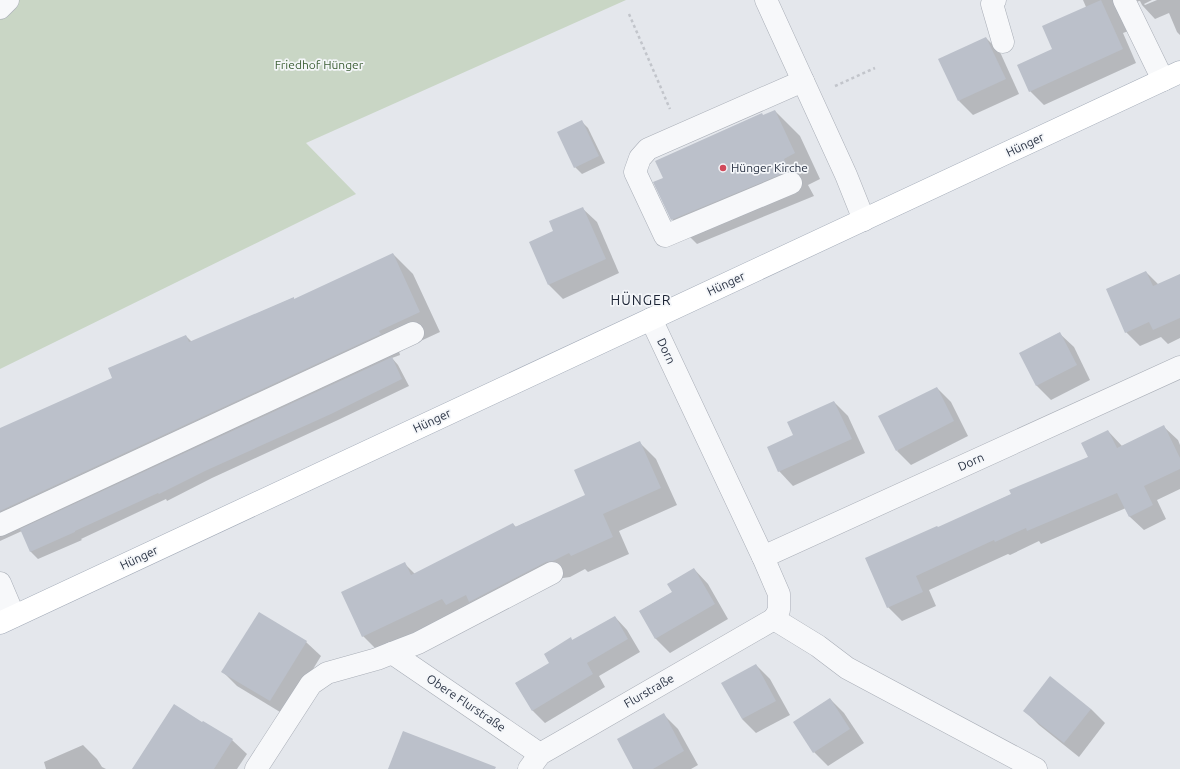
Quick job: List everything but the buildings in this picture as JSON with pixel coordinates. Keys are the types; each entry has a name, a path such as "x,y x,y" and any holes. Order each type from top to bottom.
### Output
{"main road":[{"name":"Hünger","path":"7,620 1172,76"}],"street":[{"path":"0,8 8,0"},
{"path":"766,0 846,175 864,220"},
{"path":"995,0 992,4 1003,42"},
{"name":"Hünger","path":"1124,0 1172,76"},
{"path":"791,183 665,236 635,172 640,158 648,149 681,135 807,89"},
{"name":"Dorn","path":"651,319 779,594 779,610 774,619"},
{"path":"0,526 413,333"},
{"name":"Dorn","path":"763,557 1180,367"},
{"path":"256,769 311,684 328,673 376,659 418,643 552,573"},
{"path":"0,583 7,620"},
{"path":"774,619 818,646 846,668 1036,769"},
{"name":"Flurstraße","path":"535,762 774,619"},
{"name":"Obere Flurstraße","path":"392,652 535,762"}],"path":[{"path":"629,14 681,135"},
{"path":"807,89 875,68"}],"green space":[{"name":"Friedhof Hünger","path":"0,0 626,0 306,143 356,194 0,369"}],"place":[{"name":"Hünger Kirche","path":"723,168"}],"district":[{"name":"HÜNGER","path":"641,300"}]}
